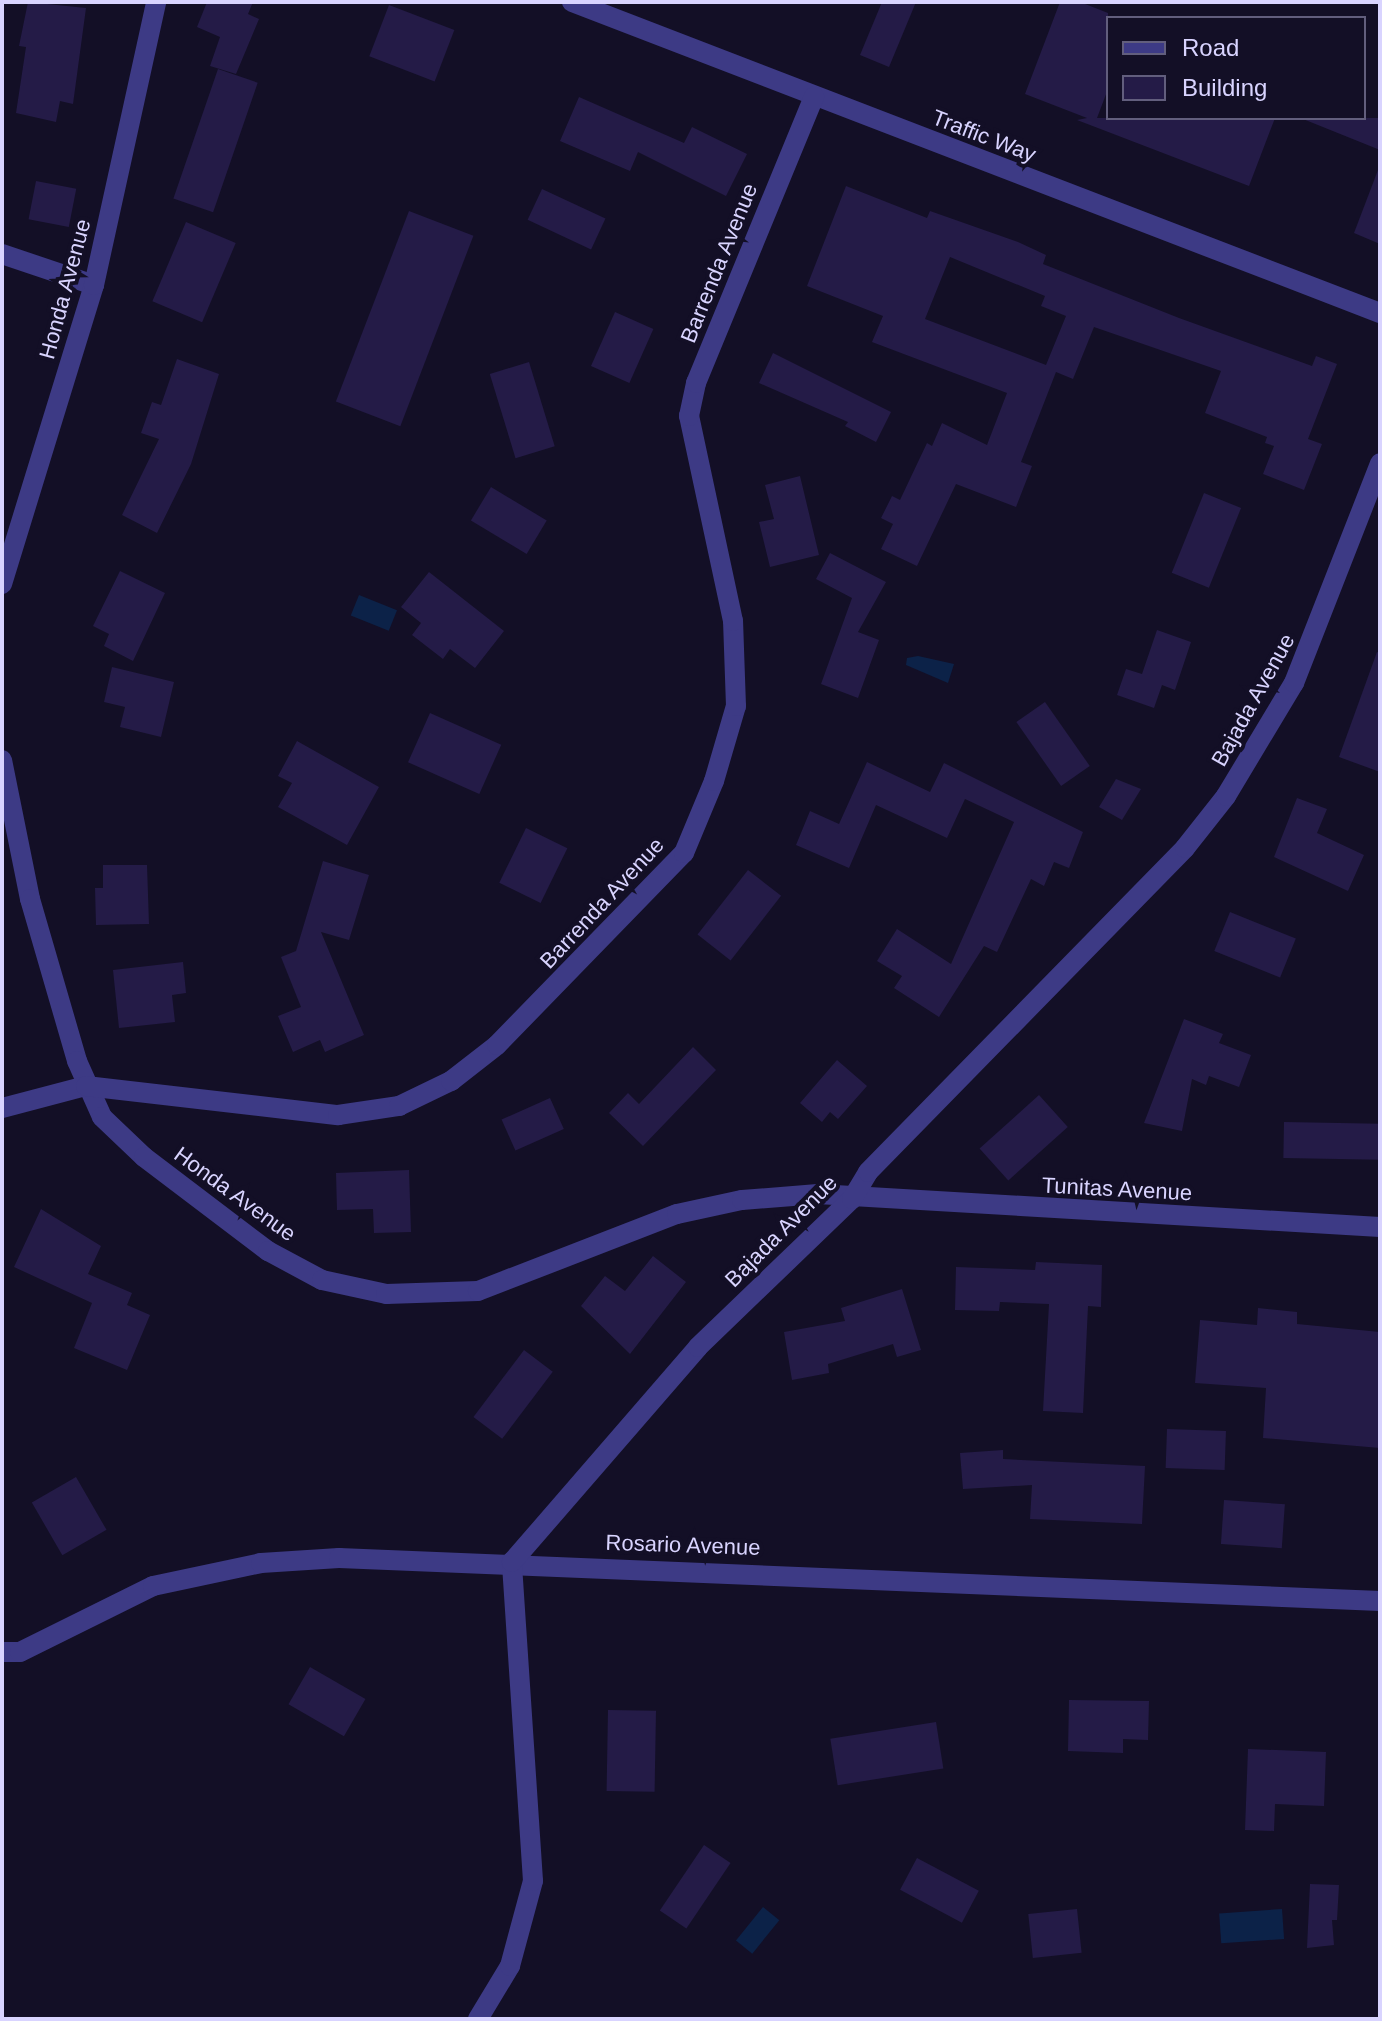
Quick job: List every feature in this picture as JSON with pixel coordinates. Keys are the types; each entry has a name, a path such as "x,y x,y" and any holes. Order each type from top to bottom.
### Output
{"street":[{"name":"Honda Avenue","path":"2,584 94,285 156,2"},
{"name":"Traffic Way","path":"572,2 1380,313"},
{"name":"Barrenda Avenue","path":"2,1108 86,1086 325,1115 399,1106 451,1081 497,1045 684,853 714,781 736,706 733,621 689,416 696,383 814,96"},
{"path":"2,254 94,285"},
{"name":"Bajada Avenue","path":"512,1562 698,1347 852,1199 868,1172 1185,848 1226,796 1294,683 1380,463"},
{"name":"Honda Avenue","path":"2,760 30,899 86,1086 102,1117 144,1157 268,1251 322,1280 386,1294 478,1291 709,1205 818,1194 852,1199"},
{"name":"Tunitas Avenue","path":"852,1199 1380,1227"},
{"name":"Rosario Avenue","path":"2,1652 20,1652 153,1586 261,1563 395,1557 1380,1601"},
{"path":"478,2019 510,1966 533,1881 512,1562"}],"water":[{"path":"359,595 397,610 389,631 351,615"},
{"path":"918,656 954,664 948,683 906,665 907,658"},
{"path":"763,1907 779,1920 752,1954 736,1940"},
{"path":"1282,1909 1284,1939 1221,1943 1219,1913"}],"building":[{"path":"28,2 86,8 73,104 60,101 56,122 16,113 26,47 19,46"},
{"path":"207,2 253,2 248,14 259,19 236,74 210,66 220,37 197,27"},
{"path":"882,2 916,2 889,67 860,55"},
{"path":"1060,2 1080,2 1108,13 1106,94 1097,118 1274,120 1249,186 1077,120 1087,118 1025,94"},
{"path":"389,5 454,30 435,81 369,56"},
{"path":"218,69 258,83 213,212 173,199"},
{"path":"579,97 684,143 692,127 747,154 726,196 638,152 630,171 560,141"},
{"path":"1380,118 1380,150 1305,120"},
{"path":"1380,171 1380,244 1354,233"},
{"path":"36,181 76,189 69,227 29,219"},
{"path":"846,186 927,218 930,211 1018,242 1046,255 1043,264 1179,318 1312,366 1316,356 1337,364 1308,439 1322,444 1304,490 1263,474 1274,446 1265,443 1267,437 1205,413 1221,371 1094,327 1073,379 1056,372 1021,462 1032,466 1016,507 956,484 917,566 881,549 893,524 881,518 892,496 900,500 927,443 932,446 942,423 987,445 1007,393 872,342 883,316 807,286","holes":["950,257 1045,296 1041,306 1066,316 1046,365 925,319"]},
{"path":"542,189 605,219 591,249 528,220"},
{"path":"409,211 473,236 400,426 336,401"},
{"path":"186,222 236,243 202,322 152,301"},
{"path":"615,312 653,329 629,383 591,366"},
{"path":"773,353 891,412 876,442 845,426 848,422 759,383"},
{"path":"177,359 219,374 191,464 157,533 122,515 159,439 141,433 152,402 161,405"},
{"path":"529,362 555,446 516,458 490,374"},
{"path":"800,476 819,555 770,567 759,522 774,519 765,485"},
{"path":"491,487 547,520 527,554 471,520"},
{"path":"1204,493 1241,508 1209,588 1172,573"},
{"path":"830,553 886,582 858,632 879,640 858,698 821,684 852,598 816,579"},
{"path":"120,571 165,593 133,661 104,646 109,634 93,626"},
{"path":"429,572 504,631 475,668 450,649 443,659 412,635 421,623 401,607"},
{"path":"1157,630 1191,642 1175,690 1162,685 1154,708 1117,695 1126,669 1142,674"},
{"path":"1377,652 1380,653 1380,772 1339,757"},
{"path":"112,667 174,682 161,737 120,727 125,707 104,702"},
{"path":"1045,702 1090,766 1061,786 1016,722"},
{"path":"430,713 501,745 479,794 408,762"},
{"path":"297,741 379,787 347,845 278,807 292,783 278,776"},
{"path":"867,762 930,792 944,763 1083,832 1069,868 1054,862 1044,886 1031,879 997,952 984,946 939,1017 894,988 902,976 877,961 897,929 951,964 1014,822 965,799 947,838 876,805 849,868 796,845 810,811 839,824"},
{"path":"1116,779 1141,789 1122,820 1099,807"},
{"path":"1297,798 1327,809 1317,833 1364,855 1348,891 1274,857"},
{"path":"526,828 567,848 541,903 499,883"},
{"path":"323,861 369,875 349,940 321,932 364,1035 325,1052 320,1040 293,1052 278,1016 301,1007 281,957 296,951"},
{"path":"103,865 147,865 149,924 96,925 95,888 103,888"},
{"path":"748,870 781,896 731,960 698,935"},
{"path":"1230,912 1296,939 1280,978 1214,951"},
{"path":"183,962 186,993 172,995 175,1022 119,1028 113,970"},
{"path":"1184,1019 1223,1034 1219,1043 1251,1055 1239,1087 1209,1076 1206,1085 1192,1079 1182,1131 1144,1123"},
{"path":"693,1047 716,1070 643,1146 609,1113 628,1093 639,1104"},
{"path":"837,1060 867,1086 838,1119 830,1112 822,1122 800,1103"},
{"path":"1039,1095 1068,1127 1008,1180 980,1149"},
{"path":"550,1098 564,1129 515,1151 502,1120"},
{"path":"1284,1122 1380,1124 1379,1160 1283,1158"},
{"path":"409,1170 411,1232 374,1233 373,1209 337,1210 336,1173"},
{"path":"41,1209 101,1246 88,1274 132,1293 127,1305 150,1315 127,1370 74,1348 92,1303 14,1267"},
{"path":"653,1256 686,1282 630,1354 581,1306 605,1276 625,1291"},
{"path":"1036,1262 1102,1265 1101,1307 1088,1306 1083,1413 1043,1411 1049,1304 1000,1302 999,1311 955,1310 956,1267 1035,1270"},
{"path":"902,1289 921,1350 897,1357 893,1344 828,1364 829,1373 792,1380 784,1332 845,1321 841,1308"},
{"path":"1258,1308 1297,1312 1297,1324 1380,1332 1380,1448 1263,1438 1266,1388 1195,1383 1200,1320 1257,1325"},
{"path":"524,1350 553,1372 502,1439 473,1417"},
{"path":"1167,1429 1226,1431 1225,1470 1166,1468"},
{"path":"1003,1450 1003,1459 1145,1466 1142,1524 1030,1519 1032,1485 963,1489 960,1453"},
{"path":"76,1477 106,1530 62,1555 32,1502"},
{"path":"1224,1500 1285,1504 1282,1548 1221,1544"},
{"path":"310,1667 365,1699 344,1736 288,1704"},
{"path":"1069,1700 1149,1701 1148,1740 1123,1739 1123,1753 1068,1751"},
{"path":"608,1710 656,1711 655,1792 607,1791"},
{"path":"936,1722 943,1768 838,1785 830,1739"},
{"path":"1248,1749 1326,1752 1324,1806 1275,1804 1274,1831 1245,1830"},
{"path":"704,1845 731,1863 686,1928 660,1910"},
{"path":"917,1858 979,1891 962,1923 900,1890"},
{"path":"1310,1884 1339,1885 1337,1920 1332,1920 1334,1945 1307,1948"},
{"path":"1077,1909 1082,1953 1033,1958 1028,1914"}]}
